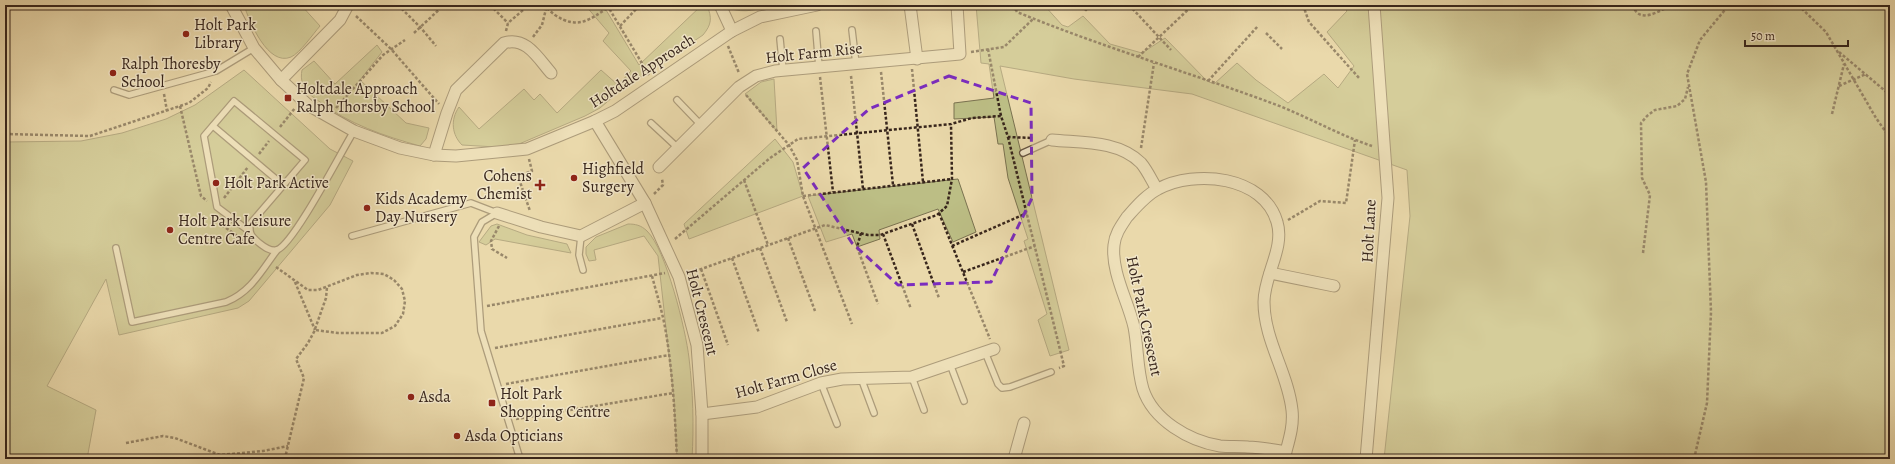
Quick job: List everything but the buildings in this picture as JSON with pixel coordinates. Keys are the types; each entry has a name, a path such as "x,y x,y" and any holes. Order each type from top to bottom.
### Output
{"street":[{"name":"Holtdale Approach","path":"231,5 254,48 281,80 308,105 354,131 400,148 434,155 456,156 527,149 595,121 615,111 728,34 760,17 817,5"},
{"path":"720,5 728,34"},
{"path":"910,5 914,59"},
{"path":"957,5 960,54"},
{"name":"Holt Lane","path":"1366,459 1388,198 1374,5"},
{"path":"281,80 340,20 347,6"},
{"path":"434,155 456,90 504,43 512,40 527,46 551,73"},
{"name":"Holt Farm Rise","path":"660,167 742,86 756,76 783,70 960,54"},
{"name":"Holt Crescent","path":"595,121 645,203 677,274 697,345 702,414 702,459"},
{"path":"1052,140 1111,146 1126,151 1141,163 1157,189"},
{"name":"Holt Park Crescent","path":"1203,179 1220,180 1239,184 1256,191 1274,210 1278,225 1277,246 1264,300 1266,321 1272,344 1288,391 1293,411 1292,430 1285,455 1264,448 1222,446 1203,442 1182,432 1164,419 1151,404 1140,378 1132,320 1115,262 1114,243 1118,231 1137,205 1157,189 1183,181 1203,179"},
{"path":"502,215 581,236 645,203"},
{"path":"1270,273 1334,286"},
{"name":"Holt Farm Close","path":"702,414 757,407 821,383 842,379 912,377 990,350"},
{"path":"1014,459 1024,423"}],"lane":[{"path":"852,30 853,64"},
{"path":"816,31 819,67"},
{"path":"780,39 783,70"},
{"path":"114,90 129,95 216,70 254,48"},
{"path":"677,100 701,126"},
{"path":"249,231 217,207 204,136 234,101 305,160 250,224 249,231 251,237 262,246 270,250 277,250"},
{"path":"651,123 678,149"},
{"path":"213,126 283,185"},
{"path":"116,248 132,322 226,302 236,298 246,291 307,214 354,131"},
{"path":"1023,152 1052,140"},
{"path":"352,236 471,203 502,215"},
{"path":"502,215 482,222 474,237 479,308 481,331 486,350 520,459"},
{"path":"581,236 579,255 583,270"},
{"path":"990,350 998,384 1002,388 1010,387 1051,372"},
{"path":"950,364 964,401"},
{"path":"912,377 924,410"},
{"path":"861,378 874,413"},
{"path":"821,383 837,424"}],"path":[{"path":"398,5 421,28 436,46"},
{"path":"414,33 444,5"},
{"path":"490,5 508,23"},
{"path":"504,43 508,23 529,5"},
{"path":"543,5 565,20 578,24 589,20 608,6 654,84"},
{"path":"620,26 640,5"},
{"path":"1013,5 1016,12 1066,32 1278,106 1334,132 1384,150"},
{"path":"1081,5 1086,10 1090,5"},
{"path":"1129,5 1171,50"},
{"path":"1183,5 1187,10"},
{"path":"1138,57 1193,5"},
{"path":"1303,5 1309,22 1359,78"},
{"path":"1633,5 1634,10 1641,15 1650,16 1671,5"},
{"path":"1694,459 1707,403 1711,312 1706,182 1687,74 1700,40 1729,5"},
{"path":"1798,5 1826,32 1890,138"},
{"path":"347,6 391,49 447,113"},
{"path":"527,46 542,25 546,6"},
{"path":"960,54 1004,47 1033,19"},
{"path":"1208,81 1258,26"},
{"path":"1266,33 1282,50"},
{"path":"728,34 742,86 789,145 797,160 804,196 852,324"},
{"path":"328,117 383,55 405,40"},
{"path":"988,49 1001,116 1008,137 1064,366 1051,372"},
{"path":"1837,50 1890,95"},
{"path":"914,59 916,127 923,182"},
{"path":"880,62 893,185"},
{"path":"1141,163 1140,148 1154,63"},
{"path":"853,64 857,133 863,189"},
{"path":"1832,114 1844,64"},
{"path":"819,67 833,192"},
{"path":"5,134 90,136 189,103 208,88 216,70"},
{"path":"1838,86 1866,74"},
{"path":"1643,253 1650,195 1642,178 1641,123 1655,110 1677,106 1685,99 1689,85"},
{"path":"162,86 167,111"},
{"path":"180,106 201,196 209,202"},
{"path":"665,247 770,158 798,139 951,124 972,118 1001,116"},
{"path":"479,308 652,276 677,274 701,269 825,225 861,233 880,235 912,224 939,213 947,206 952,179 951,124"},
{"path":"1008,137 1052,140"},
{"path":"1278,225 1320,201 1346,203 1355,140"},
{"path":"527,149 532,171 518,176 531,211 527,222"},
{"path":"645,203 663,185 660,167"},
{"path":"804,196 952,179"},
{"path":"744,180 768,245"},
{"path":"939,213 963,272 990,350"},
{"path":"952,246 1027,213"},
{"path":"502,215 491,241 492,249 507,258"},
{"path":"912,224 939,298"},
{"path":"861,233 857,247 878,304"},
{"path":"883,234 911,309"},
{"path":"788,238 815,311"},
{"path":"963,272 1035,246"},
{"path":"760,248 787,322"},
{"path":"732,258 759,333"},
{"path":"269,261 295,282 308,290 318,290 357,275 371,273 384,274 394,280 402,289 405,301 403,314 395,326 382,334 338,333 315,330"},
{"path":"701,269 728,344"},
{"path":"652,276 669,355 677,459"},
{"path":"295,282 315,330"},
{"path":"285,459 304,378 296,359 308,344 315,330 324,305 327,287"},
{"path":"486,350 662,318"},
{"path":"497,386 669,355"},
{"path":"508,421 673,393"},
{"path":"126,443 163,436 175,438 220,455 244,454 288,446"},
{"path":"216,459 220,455"}],"highlighted area":[{"path":"949,76 1031,103 1032,198 991,282 898,285 852,243 803,168 869,109"}],"green space":[{"path":"244,5 301,5 320,26 295,55 283,58 275,55 267,49 261,41 250,21"},
{"path":"585,5 603,5 639,65 702,5 707,5 710,14 710,24 703,35 621,90 600,108 585,116 519,144 496,147 462,145 456,137 453,127 454,117 459,107 479,129 524,89 534,100 540,94 557,113 601,70 618,85 631,71 603,41 609,33"},
{"path":"728,5 774,5 741,11 729,8"},
{"path":"976,5 1044,5 1062,25 1068,27 1083,16 1110,44 1142,53 1165,38 1207,81 1214,84 1237,63 1256,80 1288,103 1324,74 1338,88 1354,66 1327,32 1347,11 1342,5 1890,5 1890,459 1384,459 1410,216 1407,170 1192,94 1074,79 1000,66 1069,350 1050,356 1038,320 1047,314 1024,241 1028,239 1008,178 1003,144 998,144 994,117 954,119 954,103 994,98 989,64 981,63"},
{"path":"377,45 382,52 360,80 406,123 429,128 426,139 420,146 393,138 343,117 312,96 304,88 301,75 302,70 314,61 335,84"},
{"name":"Holt Park Active","path":"244,70 330,149 353,161 330,205 249,301 238,308 119,335 106,279 47,386 96,410 87,459 11,459 5,433 5,142 81,141 122,133 166,119 195,105"},
{"path":"774,79 777,131 745,94 761,82"},
{"path":"775,139 793,162 803,196 689,239 684,224"},
{"path":"958,179 976,232 953,242 938,209 879,230 880,239 857,247 852,234 826,242 808,196"},
{"path":"497,224 527,235 567,244 571,253 495,239 486,245 479,242 491,226"},
{"path":"628,224 642,227 654,241 668,272 674,291 684,329 689,358 693,421 692,459 677,459 674,400 658,256 644,236 594,250 596,260 589,261 586,254 586,247 596,237"}],"waterway":[{"path":"1885,5 1890,8"}],"place":[{"name":"Holt Park Library","path":"186,34"},
{"name":"Ralph Thoresby School","path":"113,73"},
{"name":"Holtdale Approach Ralph Thorsby School","path":"288,98"},
{"name":"Highfield Surgery","path":"574,178"},
{"name":"Holt Park Active","path":"216,183"},
{"name":"Cohens Chemist","path":"540,185"},
{"name":"Kids Academy Day Nursery","path":"367,208"},
{"name":"Holt Park Leisure Centre Cafe","path":"170,230"},
{"name":"Asda","path":"411,397"},
{"name":"Holt Park Shopping Centre","path":"492,403"},
{"name":"Asda Opticians","path":"457,436"}]}
